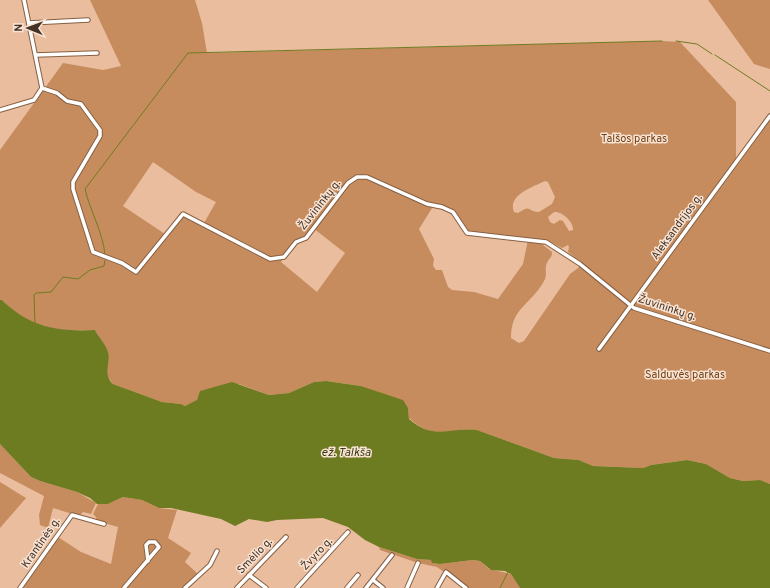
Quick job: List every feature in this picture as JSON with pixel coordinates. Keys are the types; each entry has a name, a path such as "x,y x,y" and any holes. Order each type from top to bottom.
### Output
{"street":[{"path":"0,110 34,100 42,88 24,0"},
{"path":"29,23 88,20"},
{"path":"36,55 98,53"},
{"name":"Žuvininkų g.","path":"42,88 57,92 67,100 81,104 100,130 100,136 73,182 72,189 93,252 122,263 136,272 183,214 270,259 284,257 296,242 306,238 348,183 357,177 367,177 428,204 442,207 453,212 467,233 528,239 552,244 590,272 631,306 770,351"},
{"name":"Aleksandrijos g.","path":"599,349 770,116"},
{"name":"Krantinės g.","path":"20,588 72,515 104,524"},
{"name":"Žvyro g.","path":"297,588 348,532"},
{"name":"Smėlio g.","path":"237,588 286,537"},
{"path":"124,588 148,561 159,547 155,542 149,542 146,545 148,561"},
{"path":"185,588 210,565 217,551"},
{"path":"366,588 392,555"},
{"path":"407,588 418,563"},
{"path":"437,588 446,572 466,588"},
{"path":"249,575 266,588"},
{"path":"347,588 358,575"},
{"path":"372,580 382,588"}],"green space":[{"name":"Talšos parkas","path":"90,0 195,0 202,23 207,53 662,41 680,42 736,102 736,162 770,116 770,484 760,480 743,481 730,478 706,464 687,460 651,465 643,468 593,466 579,460 554,458 477,430 434,432 426,430 409,418 408,408 378,392 361,386 326,381 314,382 289,393 269,395 239,384 185,406 181,404 162,402 113,384 106,374 108,352 95,330 68,330 44,326 23,317 0,300 0,150 63,63 103,70 121,66","holes":["153,162 196,192 216,202 204,223 181,212 165,234 123,206","545,181 548,182 555,197 552,204 539,212 527,208 518,213 514,212 514,201 522,192","434,205 456,215 467,233 528,240 523,264 498,299 474,292 452,290 448,287 442,270 436,270 433,266 434,259 419,229","554,212 560,213 570,221 573,230 569,231 563,221 560,220 554,224 550,222 548,217","313,228 345,253 317,292 281,262 296,242 306,238","547,240 562,248 568,245 568,252 582,263 570,274 524,341 519,343 511,338 514,319 544,281 546,276 546,265 552,252 543,245"]},
{"path":"708,0 770,0 770,69 754,64"},
{"path":"0,444 31,477 77,492 96,503 91,514 83,512 79,516 53,508 48,528 40,525 39,515 44,496 0,473"},
{"path":"0,482 26,498 0,528"},
{"path":"123,497 142,500 159,508 177,510 168,538 191,553 185,562 199,575 185,588 23,588 58,537 81,552 111,564 118,527 97,521 93,514 98,504 108,504"},
{"path":"379,547 417,559 432,560 432,563 440,564 473,560 480,561 489,569 511,574 520,588 466,588 437,567 418,563 380,550"}],"water":[{"name":"ež. Talkša","path":"0,300 23,316 45,326 56,329 95,330 106,346 108,352 107,372 113,384 162,402 181,404 185,406 197,400 200,391 232,382 269,395 289,393 314,382 326,381 361,386 403,400 408,408 409,419 426,430 442,432 477,430 554,458 579,460 593,466 643,468 651,465 687,460 706,464 730,478 743,481 760,480 770,484 770,588 520,588 511,574 505,571 491,570 480,561 473,560 440,564 432,563 431,560 417,559 379,547 365,540 348,527 323,518 277,520 267,522 249,519 235,526 221,519 171,508 159,508 142,500 123,497 108,504 97,504 90,498 77,492 31,477 0,444"}],"waterway":[{"path":"105,255 102,238 85,189 188,53 662,41"},
{"path":"676,41 697,44 712,54"},
{"path":"715,55 770,91"},
{"path":"35,324 34,295 36,293 51,292 63,277 78,279 90,270 104,266 105,260"},
{"path":"500,588 508,572"}],"park label":[{"name":"Salduvės parkas","path":"685,375"}]}
